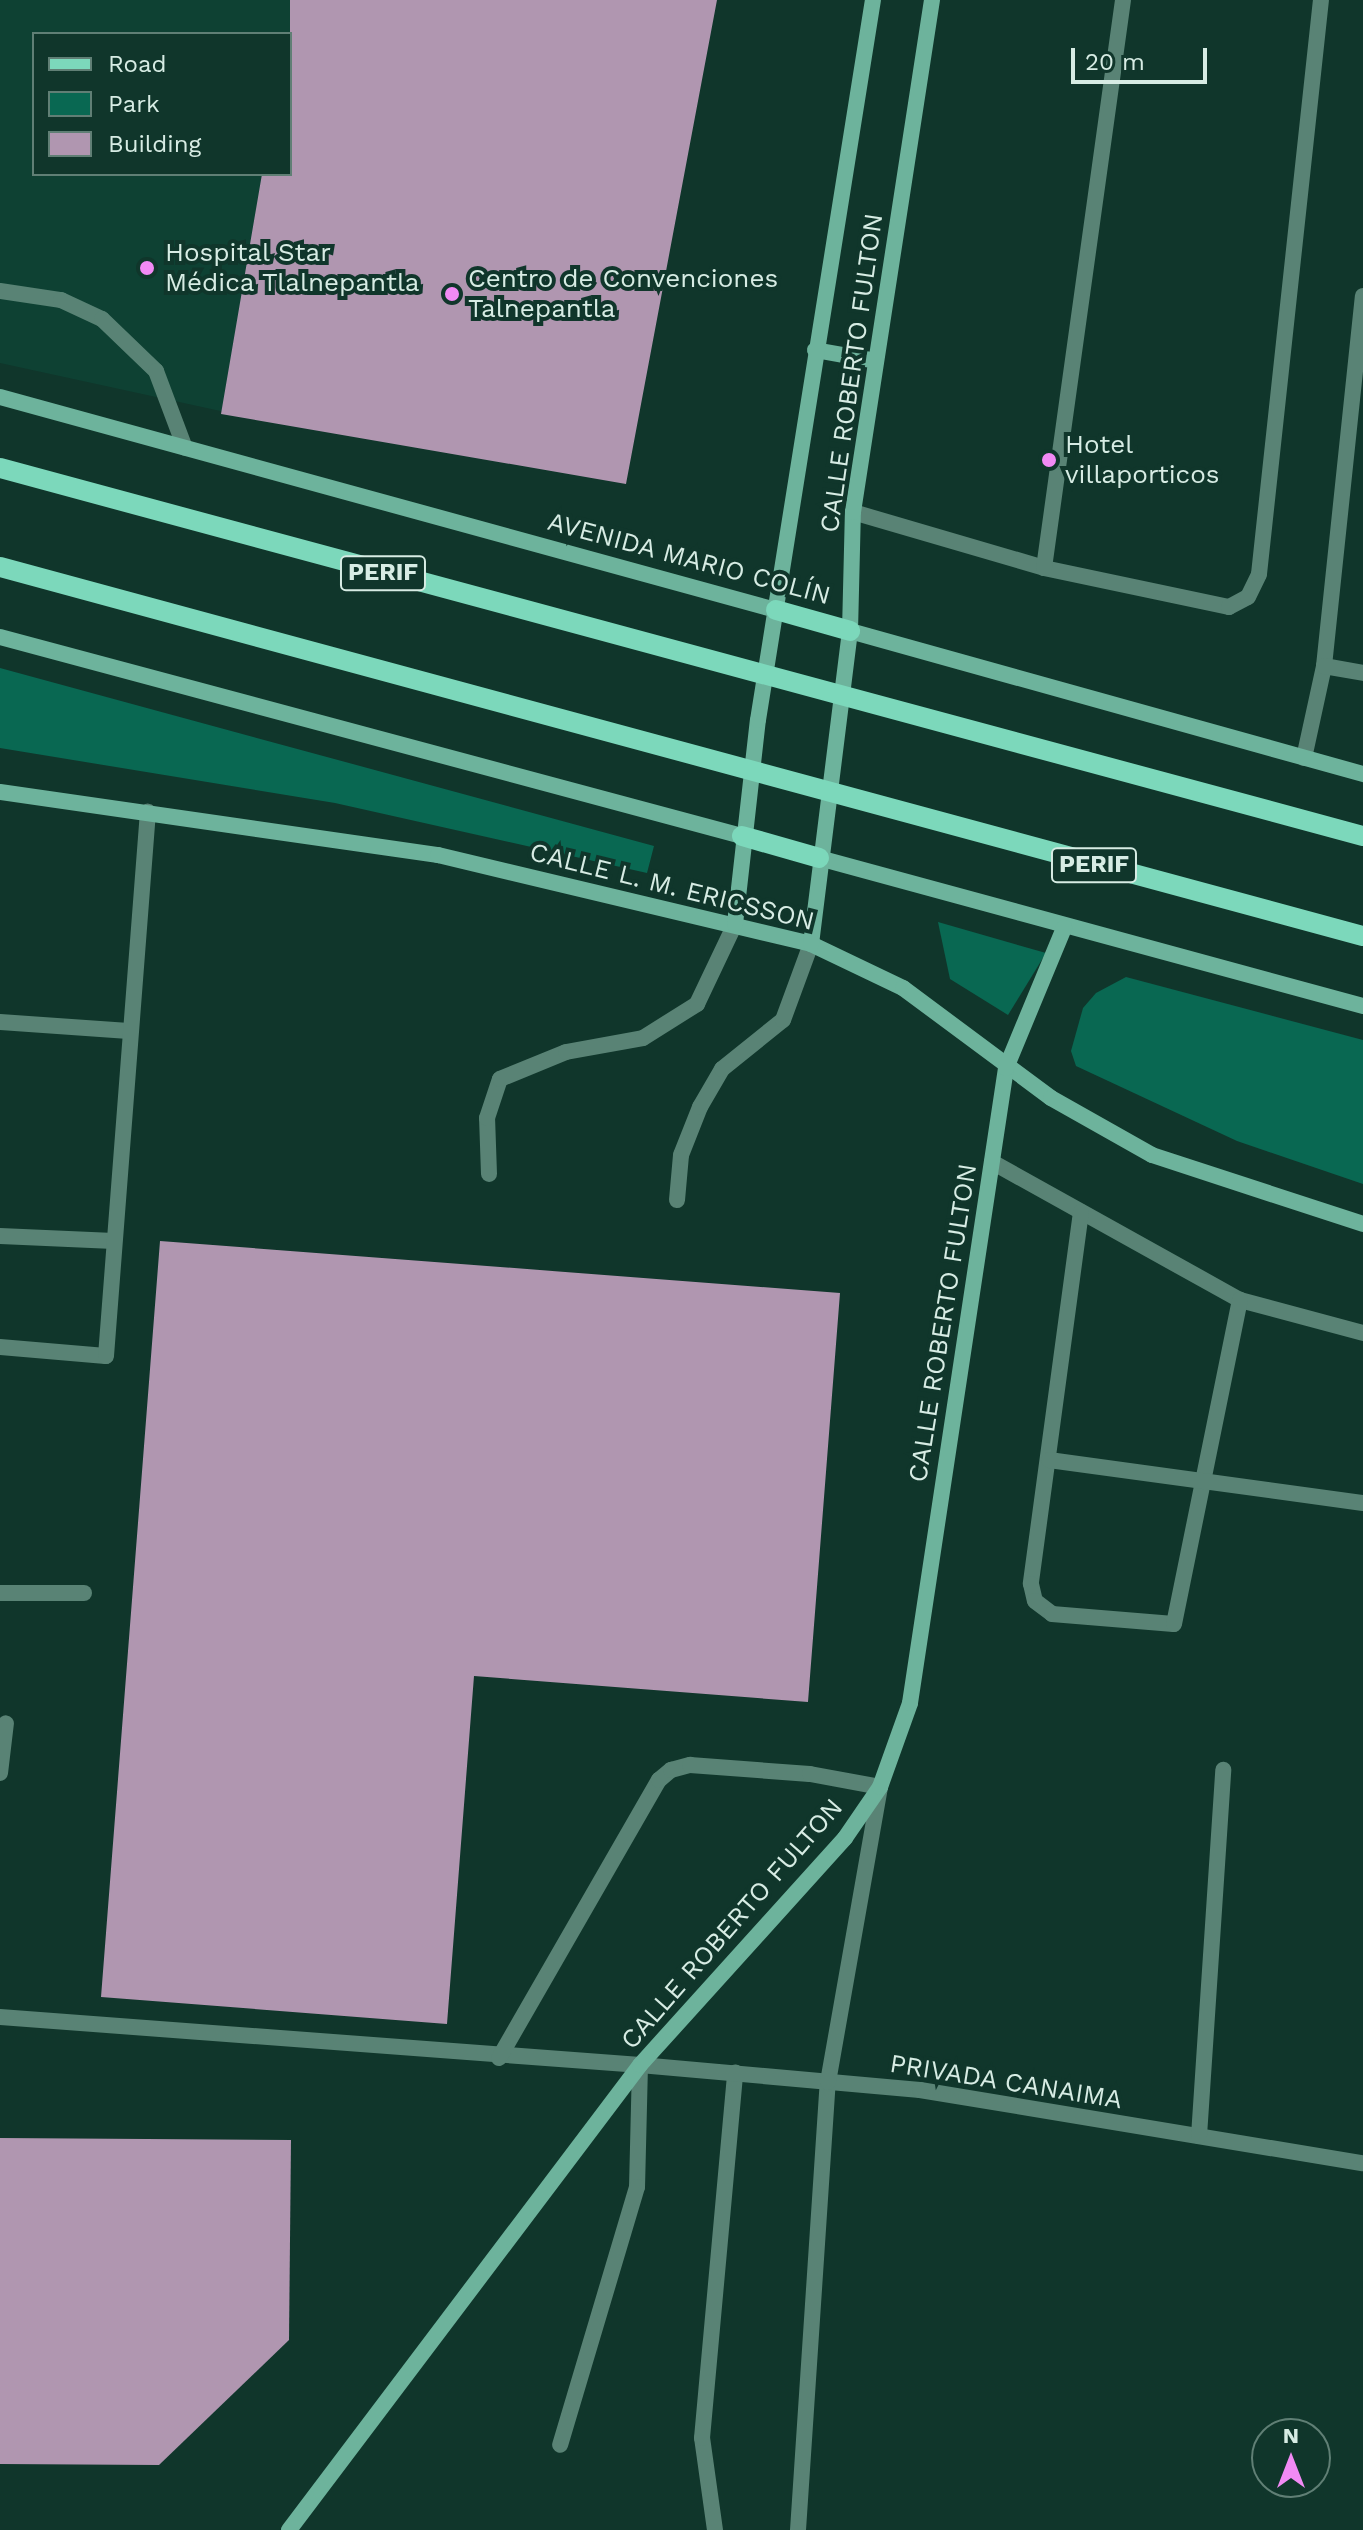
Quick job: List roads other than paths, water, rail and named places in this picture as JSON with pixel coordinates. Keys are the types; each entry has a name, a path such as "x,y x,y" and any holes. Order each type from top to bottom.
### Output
{"main road":[{"name":"CALLE ROBERTO FULTON","path":"735,924 742,836 765,677 873,0"},
{"name":"CALLE ROBERTO FULTON","path":"811,944 825,794 850,631 853,512 932,0"},
{"path":"815,350 876,361"},
{"name":"AVENIDA MARIO COLÍN","path":"0,397 1363,774"},
{"name":"PERIF","path":"0,468 838,699 1363,836"},
{"name":"PERIF","path":"0,567 825,794 1363,936"},
{"path":"0,637 742,836 1064,928 1363,1006"},
{"name":"CALLE L. M. ERICSSON","path":"0,792 438,855 811,944 903,988 1006,1068 1152,1155 1363,1224"},
{"name":"CALLE ROBERTO FULTON","path":"289,2530 640,2065 845,1838 880,1787 910,1703 1006,1068 1064,928"}],"street":[{"path":"1044,568 1123,0"},
{"path":"853,512 1044,568 1229,607 1248,597 1259,574 1321,0"},
{"path":"0,291 61,300 102,319 156,371 185,448"},
{"path":"1304,758 1324,666 1363,296"},
{"path":"1324,666 1363,673"},
{"path":"0,1347 106,1356 148,812"},
{"path":"489,1174 487,1118 500,1079 566,1052 643,1038 697,1004 735,924"},
{"path":"677,1200 681,1155 700,1107 722,1069 783,1020 811,944"},
{"path":"0,1022 129,1031"},
{"path":"992,1162 1240,1300 1363,1333"},
{"path":"1081,1212 1031,1584 1035,1601 1052,1614 1174,1624 1240,1300"},
{"path":"0,1236 114,1241"},
{"path":"1049,1460 1203,1485 1363,1503"},
{"path":"0,1593 84,1593"},
{"path":"0,1773 6,1723"},
{"path":"499,2058 659,1780 671,1770 690,1765 810,1774 880,1787 828,2082 798,2530"},
{"path":"1199,2136 1223,1770"},
{"name":"PRIVADA CANAIMA","path":"0,2017 499,2058 735,2072 920,2090 1363,2163"},
{"path":"560,2445 637,2187 640,2065"},
{"path":"715,2530 702,2438 735,2072"}],"place":[{"name":"Hospital Star Médica Tlalnepantla","path":"147,268"},
{"name":"Centro de Convenciones Talnepantla","path":"452,294"},
{"name":"Hotel villaporticos","path":"1049,460"}]}
